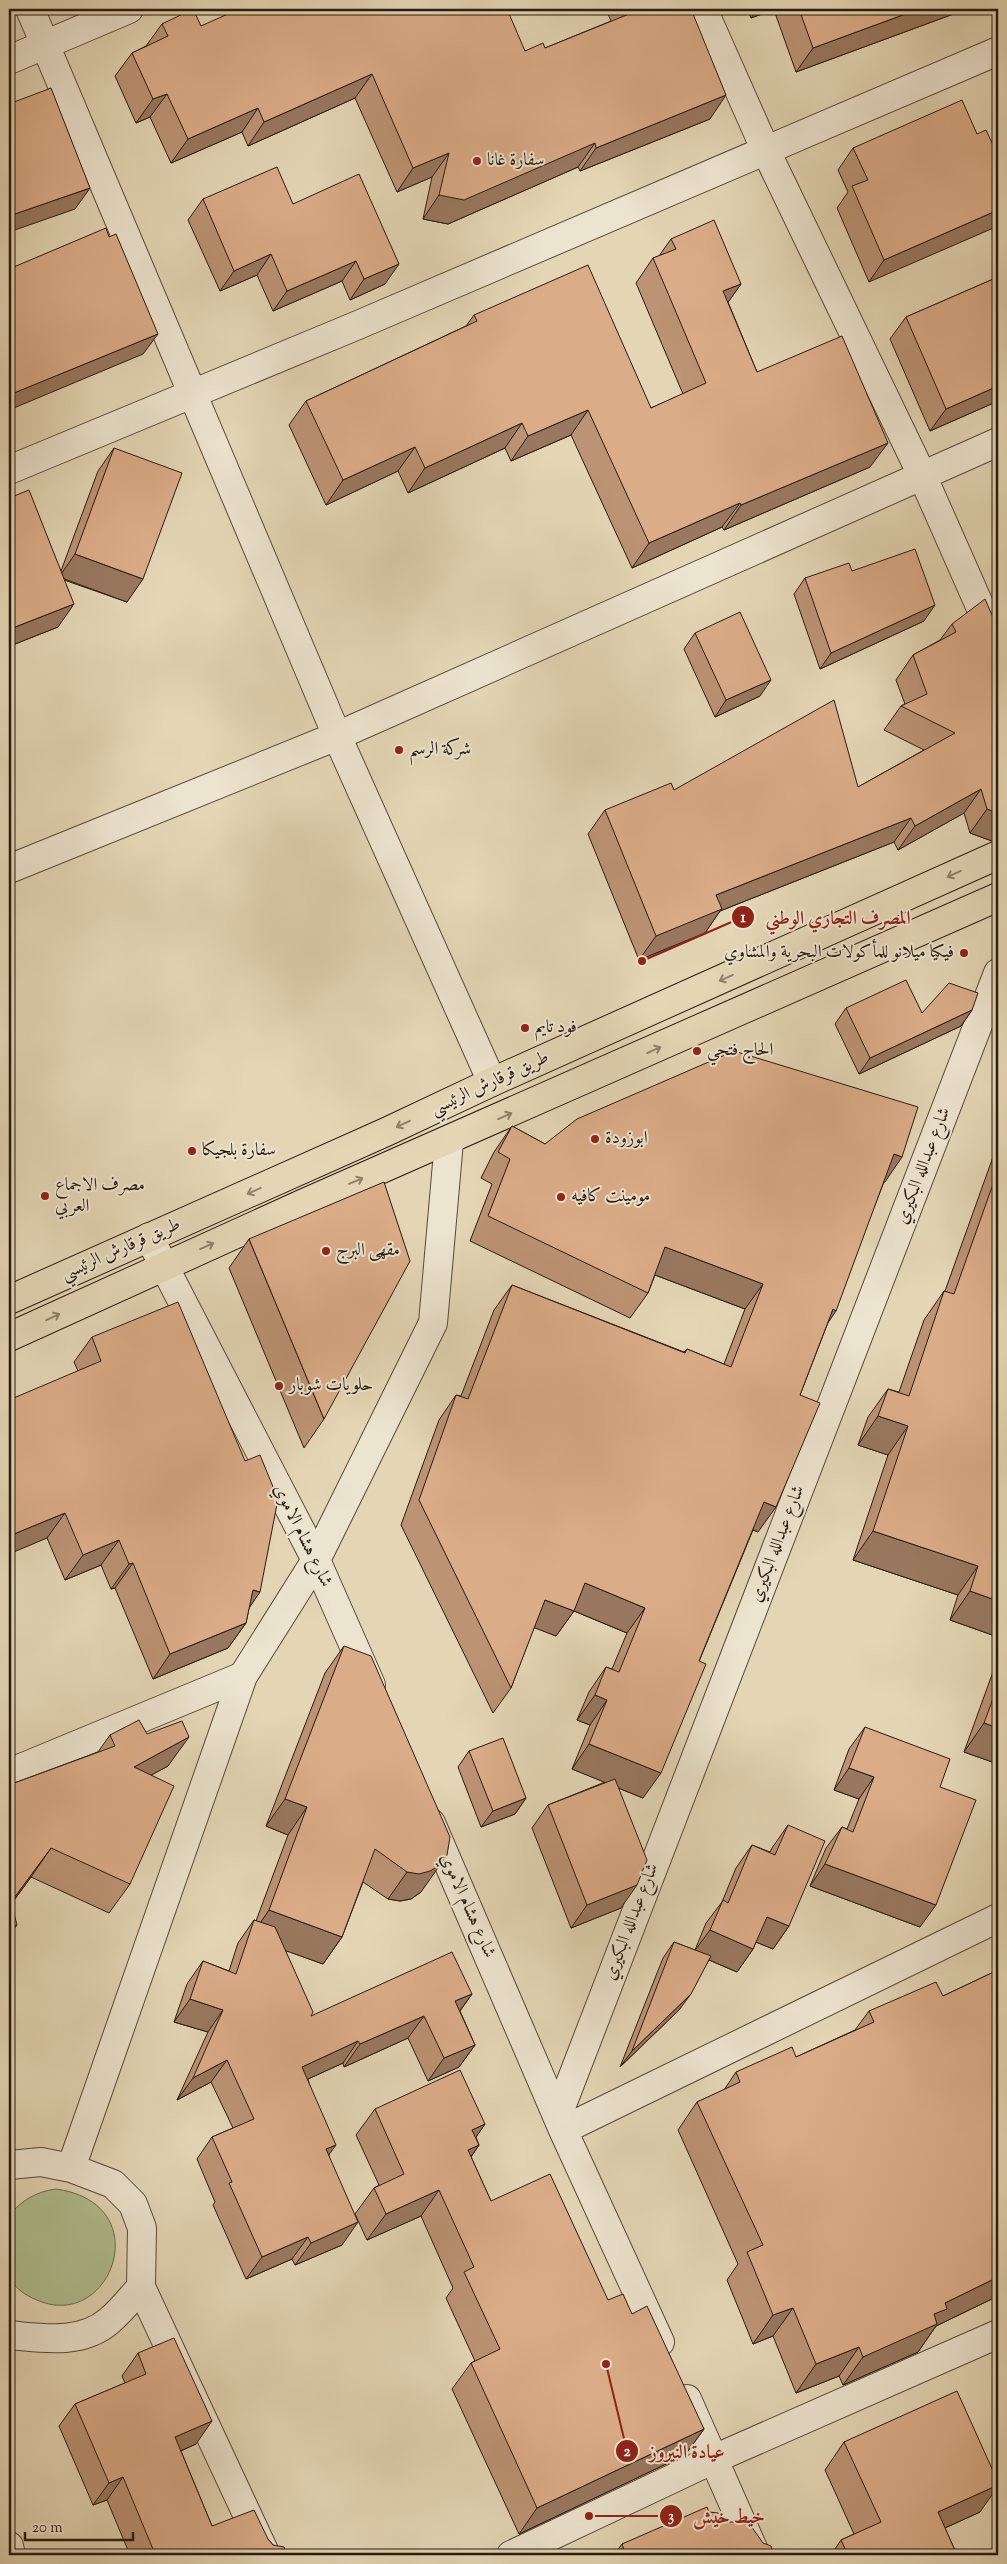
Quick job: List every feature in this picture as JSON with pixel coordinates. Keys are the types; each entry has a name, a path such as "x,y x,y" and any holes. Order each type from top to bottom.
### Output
{"main road":[{"name":"طريق قرقارش الرئيسي","path":"9,1300 998,855"},
{"name":"طريق قرقارش الرئيسي","path":"9,1337 163,1266 998,897"}],"street":[{"path":"30,9 337,736 492,1082"},
{"path":"9,60 129,9"},
{"path":"703,9 766,151 922,475 998,647"},
{"path":"9,470 192,392 358,325 998,51"},
{"path":"9,869 337,736 998,442"},
{"name":"شارع عبدالله البكيري","path":"560,2123 998,973"},
{"path":"71,2168 243,1676 316,1560 433,1322 449,1141"},
{"name":"شارع هشام الاموي","path":"149,1237 316,1560 379,1705"},
{"path":"9,1773 243,1676"},
{"name":"شارع هشام الاموي","path":"419,1796 560,2123 756,2555"},
{"path":"560,2123 998,1918"},
{"path":"9,2165 41,2162 71,2168 113,2184 133,2204 142,2228 141,2287 266,2555"},
{"path":"9,2335 56,2338 86,2335 109,2321 141,2287"},
{"path":"511,2555 714,2459 998,2334"},
{"path":"9,2546 10,2555"}],"green space":[{"path":"56,2189 87,2199 106,2216 115,2237 114,2260 104,2281 88,2297 67,2305 42,2302 32,2298 19,2289 9,2277 9,2215 30,2198 42,2192"}],"building":[{"path":"193,9 201,26 239,9 507,9 525,51 543,43 545,48 634,12 633,9 691,9 726,95 596,148 595,143 464,200 439,195 449,153 413,168 372,74 264,122 258,108 188,139 167,94 153,99 132,53 168,36 162,24"},
{"path":"799,9 919,9 813,48"},
{"path":"51,88 90,188 9,216 9,104"},
{"path":"962,100 977,134 986,130 998,153 998,210 884,260 852,186 868,180 853,148"},
{"path":"277,167 293,204 359,174 399,264 364,279 356,261 287,291 271,254 234,271 203,199"},
{"path":"714,220 741,284 723,291 757,372 842,336 888,443 741,505 740,503 649,543 588,410 528,436 522,423 425,468 415,447 343,480 306,401 477,321 474,315 588,265 651,408 706,383 653,258 676,249 671,239"},
{"path":"106,228 109,237 116,234 158,334 9,395 9,269"},
{"path":"998,277 998,386 946,409 906,317"},
{"path":"114,448 182,473 143,579 75,554"},
{"path":"29,490 74,604 10,629 14,641 9,642 9,498"},
{"path":"915,549 935,605 831,653 805,578 849,563 852,571"},
{"path":"985,599 998,629 998,813 987,809 981,789 915,826 911,818 716,895 722,909 656,936 605,810 671,783 674,790 834,700 858,787 955,733 901,706 927,694 913,655 956,632 952,624"},
{"path":"740,612 771,680 726,700 695,633"},
{"path":"906,980 922,1013 949,983 978,993 972,1010 870,1058 846,1008"},
{"path":"734,1051 918,1107 902,1157 894,1154 836,1311 833,1309 800,1395 820,1403 776,1507 764,1502 699,1661 706,1664 661,1773 589,1744 607,1700 595,1695 606,1667 619,1672 645,1608 585,1583 574,1611 545,1600 511,1688 419,1500 456,1395 468,1399 512,1285 685,1353 687,1349 731,1367 763,1284 665,1247 648,1293 488,1216 510,1159 498,1152 512,1126 545,1144 577,1119"},
{"path":"998,1170 998,1601 970,1591 978,1566 873,1531 908,1426 878,1416 888,1389 909,1396 944,1291 954,1294"},
{"path":"384,1182 410,1261 324,1419 249,1239"},
{"path":"178,1302 245,1461 260,1455 278,1499 260,1592 253,1590 246,1623 170,1654 133,1563 129,1564 119,1540 83,1555 65,1513 9,1536 9,1400 101,1361 92,1337"},
{"path":"344,1646 371,1656 450,1837 447,1855 440,1865 430,1871 419,1874 407,1872 375,1849 342,1937 269,1910 307,1807 285,1799"},
{"path":"998,1685 998,1728 984,1723"},
{"path":"139,1720 147,1734 182,1721 189,1737 134,1767 174,1786 130,1884 51,1848 11,1902 17,1925 9,1927 9,1785 115,1746 110,1735"},
{"path":"865,1727 950,1759 940,1787 976,1800 936,1905 825,1864 842,1827 853,1832 874,1777 849,1768"},
{"path":"503,1738 526,1798 493,1811 469,1751"},
{"path":"615,1779 647,1860 637,1885 587,1905 548,1805"},
{"path":"788,1825 825,1841 789,1926 767,1917 753,1949 710,1930 723,1900 728,1903 752,1845 775,1855"},
{"path":"254,1920 275,1927 313,2012 311,2016 452,1952 472,1994 455,2001 475,2045 444,2058 424,2016 360,2044 358,2041 302,2067 336,2145 326,2149 358,2222 311,2243 308,2237 262,2257 229,2183 232,2182 212,2137 254,2119 227,2060 193,2078 223,2010 190,1999 203,1961 236,1974"},
{"path":"674,1942 711,1956 691,1994 632,2051"},
{"path":"998,1970 998,2277 945,2303 947,2309 934,2314 937,2324 863,2357 859,2347 816,2364 793,2308 773,2315 747,2252 763,2245 697,2102 740,2082 736,2072 792,2047 796,2057 874,2022 869,2011 936,1982 943,1996"},
{"path":"460,2070 485,2124 472,2130 479,2145 468,2150 491,2201 550,2174 608,2300 623,2294 632,2314 647,2306 704,2429 537,2508 471,2363 500,2349 464,2272 474,2267 439,2190 386,2214 374,2188 404,2174 375,2109"},
{"path":"174,2338 212,2421 175,2437 212,2526 254,2510 268,2539 273,2545 284,2547 287,2555 153,2555 155,2554 123,2477 109,2483 75,2404 146,2374 138,2353"},
{"path":"957,2391 998,2485 938,2512 957,2555 848,2555 841,2540 881,2522 844,2442"},
{"path":"707,2507 709,2512 718,2513 729,2522 738,2522 751,2526 763,2543 771,2546 773,2555 621,2555 625,2553 622,2544"},
{"path":"998,2549 998,2555 985,2555"}],"place":[{"name":"سفارة غانا","path":"477,161"},
{"name":"شركة الرسم","path":"399,750"},
{"name":"فيكيا ميلانو للمأكولات البحرية والمشاوي","path":"964,953"},
{"name":"المصرف التجاري الوطني","path":"642,961"},
{"name":"فود تايم","path":"525,1028"},
{"name":"الحاج فتحي","path":"697,1051"},
{"name":"ابوزودة","path":"595,1139"},
{"name":"سفارة بلجيكا","path":"192,1151"},
{"name":"مصرف الاجماع العربي","path":"45,1196"},
{"name":"مومينت كافيه","path":"561,1197"},
{"name":"مقهى البرج","path":"326,1251"},
{"name":"حلويات شوبار","path":"279,1386"},
{"name":"عيادة النيروز","path":"606,2364"},
{"name":"خيط خيش","path":"589,2516"}]}
